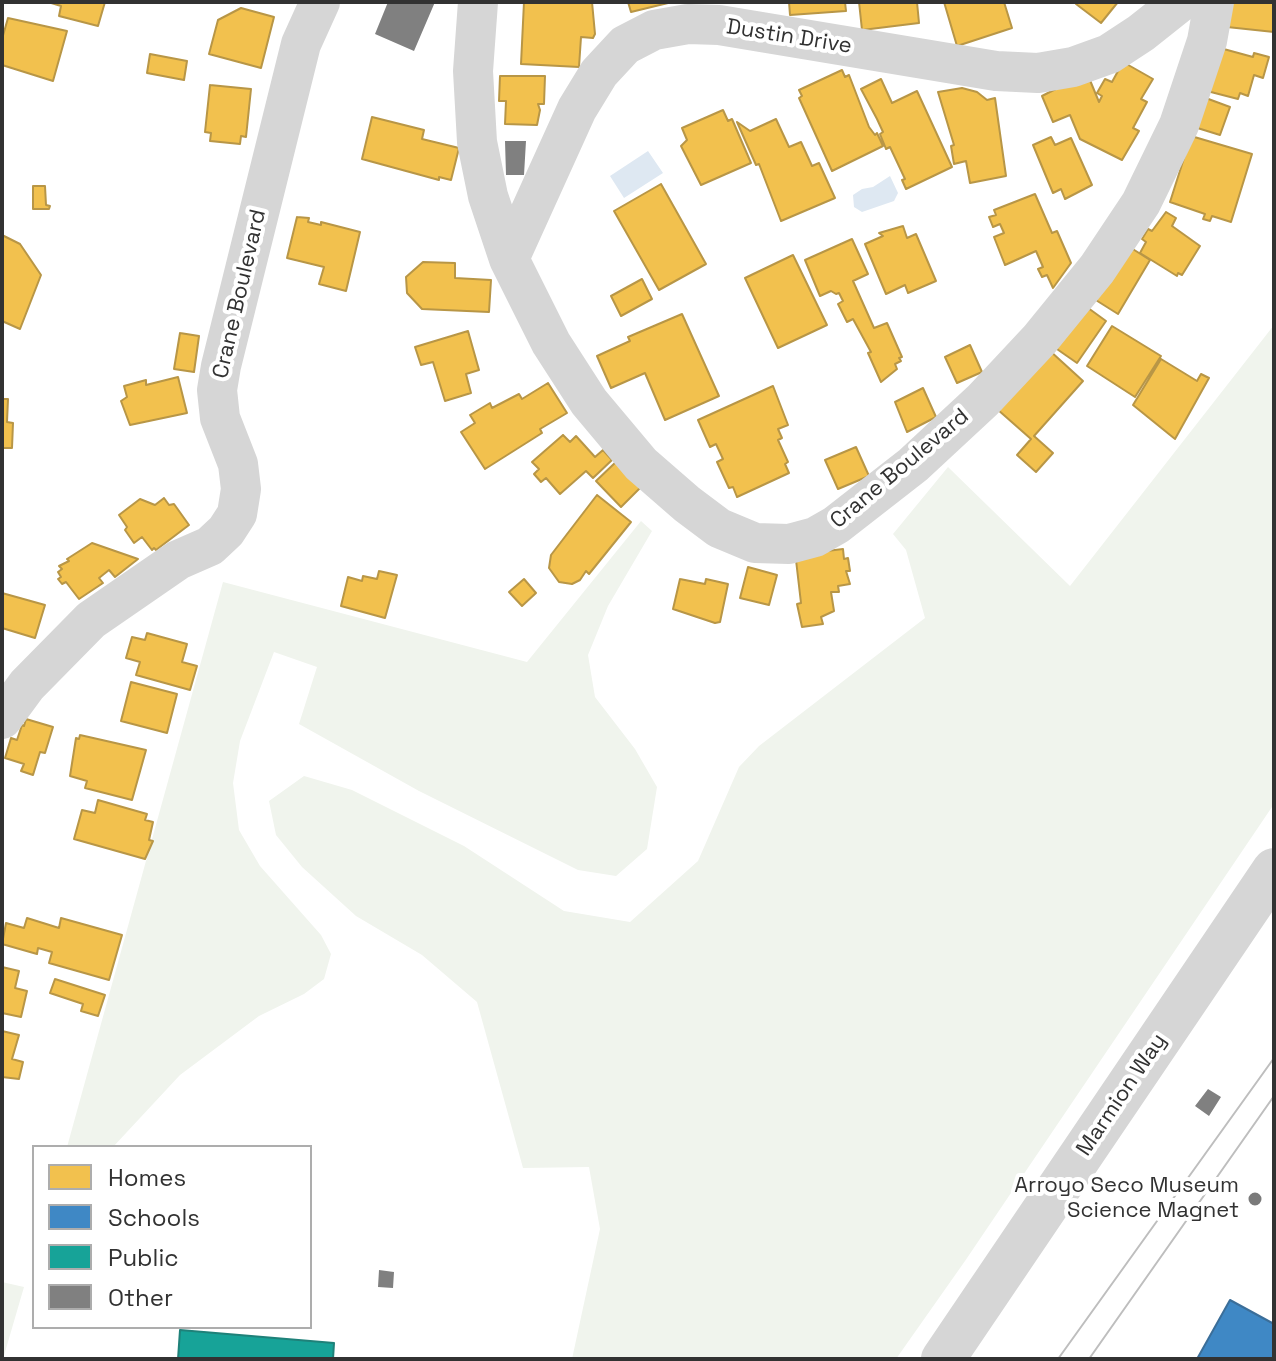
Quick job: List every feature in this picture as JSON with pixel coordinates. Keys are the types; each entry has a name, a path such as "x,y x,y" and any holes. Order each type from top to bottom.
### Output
{"street":[{"name":"Crane Boulevard","path":"2,719 27,685 91,620 178,560 210,546 226,531 237,514 241,489 238,464 220,418 217,390 301,44 320,2"},
{"name":"Crane Boulevard","path":"478,2 473,71 477,142 488,196 509,259 551,343 589,402 641,464 719,528 755,543 789,544 815,537 836,525 913,465 983,400 1040,339 1097,269 1141,203 1179,125 1207,41 1214,2"},
{"name":"Dustin Drive","path":"509,259 577,109 599,73 625,45 654,30 688,24 719,25 996,71 1038,73 1073,67 1109,54 1180,2"},
{"name":"Marmion Way","path":"943,1359 1274,870"}],"shaded area":[{"path":"648,151 663,173 624,198 610,176"},
{"path":"890,176 898,193 894,201 862,212 854,207 853,195"},
{"path":"1274,325 1274,804 965,1261 896,1359 572,1359 600,1229 589,1167 523,1168 477,1002 422,955 356,916 302,867 276,835 269,801 304,776 352,790 464,846 564,911 630,922 698,861 739,767 759,746 925,618 906,550 893,534 948,467 1070,586"},
{"path":"641,521 652,531 608,606 588,655 595,697 635,749 657,787 647,849 616,876 578,870 419,791 299,724 317,667 274,652 240,741 233,783 239,830 260,866 321,935 331,954 324,979 304,994 259,1016 180,1075 115,1145 68,1145 223,582 527,662"},
{"path":"2,1282 24,1287 3,1359 2,1359"}],"building: Homes":[{"path":"48,2 105,2 98,26 59,16 61,6"},
{"path":"524,2 592,2 595,34 593,38 581,37 579,67 521,64"},
{"path":"628,2 667,2 668,3 631,12"},
{"path":"789,2 845,2 846,11 790,15"},
{"path":"859,2 917,2 919,23 862,30"},
{"path":"944,2 1004,2 1012,28 957,46"},
{"path":"1077,2 1118,2 1101,23"},
{"path":"1230,2 1274,2 1274,32 1227,27"},
{"path":"241,8 274,17 261,68 209,54 218,20"},
{"path":"8,18 67,31 53,81 2,65 2,39"},
{"path":"1220,48 1253,57 1254,53 1269,57 1263,78 1254,75 1248,96 1240,93 1238,99 1207,91"},
{"path":"150,54 187,61 184,80 147,73"},
{"path":"1123,62 1153,79 1141,99 1147,102 1133,128 1139,131 1122,160 1080,139 1070,115 1053,122 1042,96 1087,73 1099,102 1102,96 1097,93 1105,79 1112,82"},
{"path":"842,70 845,77 849,75 869,127 875,135 877,133 883,146 832,171 799,98 802,96 799,90"},
{"path":"500,76 545,76 544,104 538,104 537,125 505,124 506,101 499,101"},
{"path":"881,79 892,103 917,91 952,167 906,189 902,180 905,179 890,147 886,149 880,134 883,132 861,89"},
{"path":"210,85 251,89 246,137 241,136 240,144 210,141 211,133 205,132"},
{"path":"962,88 977,92 987,100 995,98 1006,176 970,183 966,161 954,164 951,146 954,145 938,92"},
{"path":"1203,97 1230,107 1220,135 1191,126"},
{"path":"723,110 728,121 732,119 751,163 701,185 681,146 687,140 682,128"},
{"path":"372,117 424,130 422,139 459,148 451,180 439,177 439,180 362,159"},
{"path":"776,119 789,147 801,142 812,166 819,163 835,198 781,221 759,164 756,165 737,122 750,131"},
{"path":"1191,136 1252,154 1231,222 1212,216 1210,221 1203,219 1205,214 1170,202"},
{"path":"1051,137 1055,145 1071,138 1092,185 1065,199 1061,189 1053,193 1033,145"},
{"path":"661,184 706,264 659,290 614,211"},
{"path":"33,186 45,186 49,209 33,209"},
{"path":"1035,194 1052,233 1057,231 1071,263 1053,288 1047,275 1042,277 1038,269 1043,267 1036,251 1005,265 994,237 1004,233 1000,224 993,227 989,217 996,215 994,210"},
{"path":"1166,212 1176,218 1172,226 1200,246 1182,275 1178,273 1177,276 1140,253 1146,242 1142,239 1148,229 1152,231"},
{"path":"297,217 360,232 346,291 319,284 324,267 287,258"},
{"path":"903,226 907,238 916,234 936,281 908,293 905,285 886,294 865,244 883,236 879,233"},
{"path":"2,235 20,244 41,275 20,329 2,321"},
{"path":"852,239 868,274 853,281 874,328 887,323 902,357 895,364 897,369 881,382 868,353 871,352 853,319 847,322 838,304 843,301 839,293 831,291 820,296 805,260"},
{"path":"1128,246 1150,260 1118,314 1091,297"},
{"path":"793,255 827,325 778,348 745,278"},
{"path":"423,262 455,263 455,278 491,280 489,312 422,309 407,293 406,277"},
{"path":"642,279 652,299 621,316 611,296"},
{"path":"1084,305 1106,321 1077,363 1054,347"},
{"path":"682,314 719,396 665,420 645,373 611,388 597,356 630,341 628,337"},
{"path":"1112,326 1161,356 1135,397 1087,366"},
{"path":"468,331 479,370 466,374 471,393 445,401 433,362 421,365 415,347"},
{"path":"180,333 199,336 194,372 174,369"},
{"path":"970,345 982,372 957,383 945,357"},
{"path":"1049,350 1083,381 1034,436 1053,453 1036,472 1017,455 1031,439 997,409"},
{"path":"1161,359 1197,381 1201,374 1209,378 1175,439 1133,405"},
{"path":"178,377 187,413 130,425 121,401 127,397 124,386 146,380 146,385"},
{"path":"548,383 567,413 540,429 542,433 485,469 461,432 475,423 470,415 490,403 492,408 519,394 522,399"},
{"path":"773,386 788,425 778,429 782,438 778,440 788,462 785,464 789,473 737,497 733,487 729,488 717,462 723,459 716,444 710,447 698,420"},
{"path":"923,388 936,417 907,432 895,402"},
{"path":"2,399 8,399 7,422 13,423 12,448 2,448"},
{"path":"563,435 570,442 576,436 595,457 603,450 612,460 593,478 586,471 560,494 546,478 541,482 534,474 539,469 532,462"},
{"path":"856,447 869,476 838,489 825,460"},
{"path":"618,460 643,485 621,507 596,481"},
{"path":"597,495 631,522 589,574 586,571 580,580 572,584 559,582 549,568 551,555"},
{"path":"164,498 169,505 174,504 189,525 156,550 152,550 142,537 134,543 119,515 140,499 155,505"},
{"path":"92,543 138,559 115,577 109,570 99,578 103,583 79,599 66,582 62,584 58,579 61,577 58,572 62,569 59,566"},
{"path":"843,549 844,559 848,558 850,571 846,571 850,584 838,586 839,592 831,592 834,611 821,617 823,624 802,627 797,604 801,603 796,560 811,553"},
{"path":"748,567 777,575 769,605 740,598"},
{"path":"379,571 397,575 385,618 341,606 348,577 362,581 363,576 377,579"},
{"path":"524,579 536,593 522,606 509,592"},
{"path":"680,579 705,584 706,579 728,584 720,622 673,609"},
{"path":"2,593 45,605 35,638 2,628"},
{"path":"147,633 187,644 182,662 197,666 190,690 136,675 140,662 126,658 132,637 145,640"},
{"path":"131,682 177,694 167,733 121,721"},
{"path":"26,719 53,727 45,753 40,752 33,775 21,771 24,764 5,758 11,738 17,740"},
{"path":"80,735 146,750 132,800 85,788 87,781 70,776 76,738 79,739"},
{"path":"98,800 147,814 145,820 153,822 149,840 153,841 145,859 74,839 82,810 95,813"},
{"path":"27,918 59,928 61,918 122,935 109,980 49,963 52,952 38,948 37,954 2,944 6,923 24,928"},
{"path":"2,967 19,971 15,988 27,991 21,1017 2,1013"},
{"path":"55,979 105,995 98,1016 81,1011 83,1004 50,993"},
{"path":"2,1031 19,1035 12,1059 23,1062 19,1079 2,1077"}],"building: Schools":[{"path":"1230,1300 1274,1324 1274,1359 1197,1359"}],"building: Public":[{"path":"180,1330 334,1343 333,1359 178,1359"}],"building: Other":[{"path":"388,2 435,2 414,51 375,34"},
{"path":"505,141 526,141 524,175 506,175"},
{"path":"1208,1089 1221,1097 1209,1116 1195,1106"},
{"path":"379,1270 394,1272 393,1288 378,1287"}],"tram line":[{"path":"1058,1359 1274,1058"},
{"path":"1089,1359 1274,1096"}],"place":[{"name":"Arroyo Seco Museum Science Magnet","path":"1255,1199"}]}
